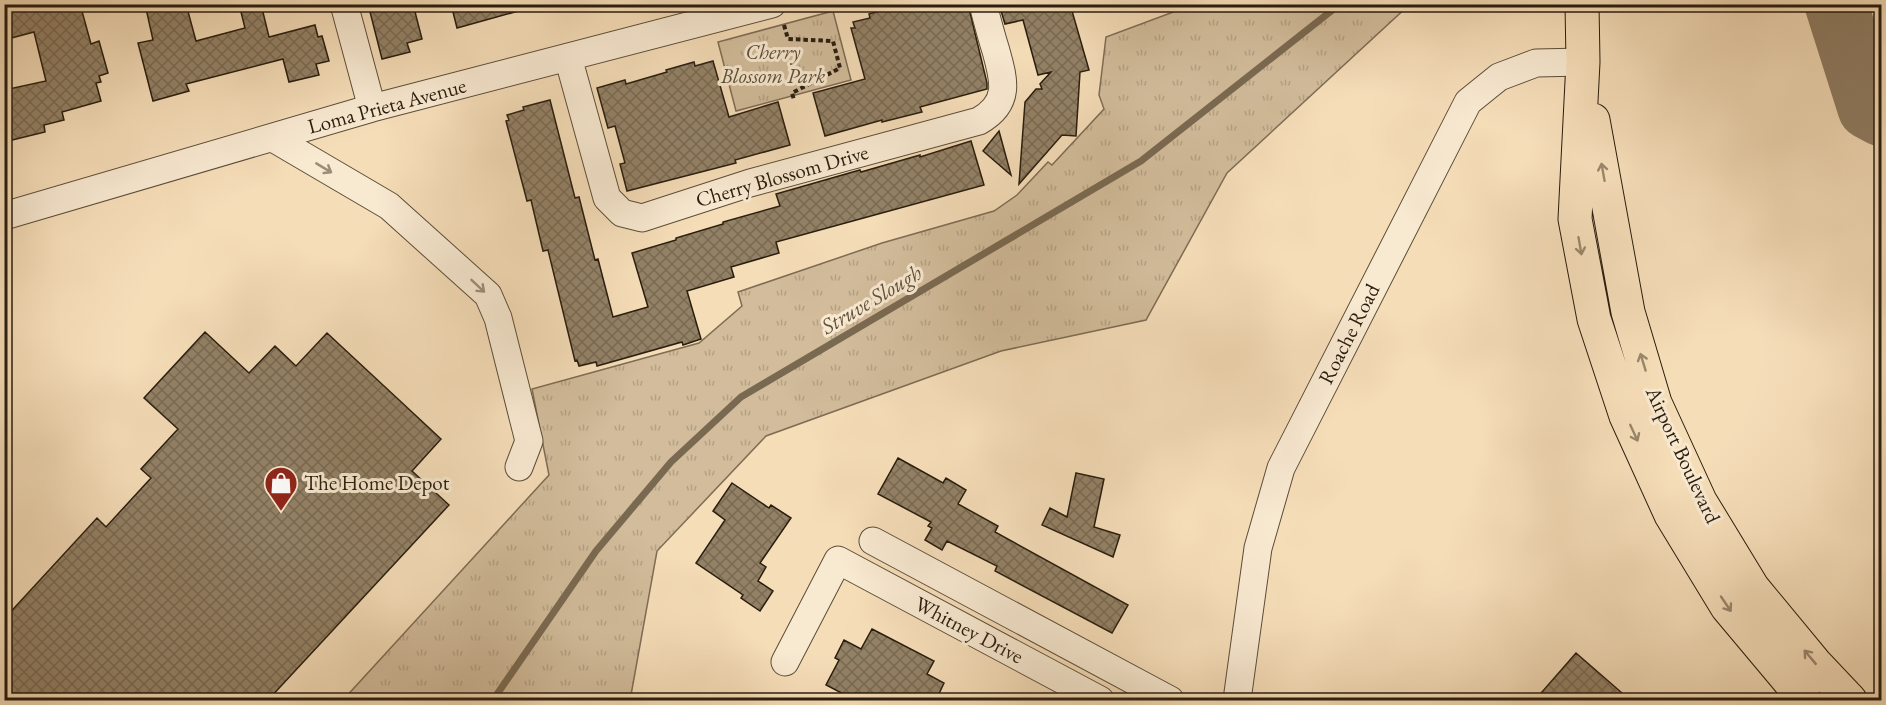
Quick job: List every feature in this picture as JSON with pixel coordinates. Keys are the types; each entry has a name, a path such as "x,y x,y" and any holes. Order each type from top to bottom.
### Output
{"main road":[{"name":"Airport Boulevard","path":"1582,4 1583,62 1575,219 1594,319 1626,416 1671,515 1727,607 1805,700"},
{"name":"Airport Boulevard","path":"1583,62 1628,312 1655,403 1700,501 1753,588 1815,663 1850,700"}],"street":[{"path":"344,4 372,108"},
{"name":"Cherry Blossom Drive","path":"568,57 607,198 622,213 642,218 750,183 979,121 986,117 1001,100 1004,85 983,4"},
{"name":"Loma Prieta Avenue","path":"4,216 372,108 568,57 778,14"},
{"name":"Roache Road","path":"1237,700 1258,548 1281,468 1468,102 1499,77 1536,63 1583,62"},
{"path":"273,138 389,206 488,295 498,318 529,441 519,467"},
{"path":"873,542 1170,700"},
{"name":"Whitney Drive","path":"784,662 838,560 1100,700"}],"path":[{"path":"778,14 788,39 833,41 840,68 792,93 794,100"}],"green space":[{"path":"1192,5 1409,5 1227,173 1146,320 1001,351 766,436 657,551 631,695 627,700 343,700 549,475 532,389 699,343 742,306 738,292 882,243 994,211 1017,195 1048,162 1052,165 1104,109 1099,95 1106,37"},
{"name":"Cherry Blossom Park","path":"833,11 851,80 736,111 718,42"}],"building":[{"path":"4,4 80,4 91,44 99,41 108,73 99,76 101,82 96,83 101,101 62,112 64,120 44,125 45,132 4,142 4,90 46,81 34,32 4,40"},
{"path":"145,4 186,4 196,41 245,28 239,4 261,4 269,37 315,25 318,37 322,36 329,61 316,64 319,75 289,82 283,59 186,84 189,91 153,101 138,43 153,40"},
{"path":"368,4 413,4 422,39 407,43 410,52 382,59"},
{"path":"451,4 521,4 522,10 457,28"},
{"path":"905,4 968,4 987,89 920,107 922,112 882,122 882,120 825,136 813,93 865,79 851,28 855,28 853,22 870,18 869,14"},
{"path":"999,4 1070,4 1089,70 1080,72 1076,136 1062,135 1019,184 1025,102 1036,89 1042,89 1040,84 1051,72 1038,75 1023,20 1005,24"},
{"path":"713,61 729,117 778,102 790,145 735,160 736,163 627,191 620,164 625,163 615,126 608,128 597,88 625,80 626,84 694,62 695,66"},
{"path":"550,100 575,198 579,197 613,317 648,307 632,253 723,224 723,222 780,206 776,194 860,170 861,172 920,155 920,157 971,141 984,185 776,242 779,253 731,267 734,277 687,291 701,339 683,345 682,342 597,366 596,362 579,366 577,360 575,361 548,250 543,251 531,200 527,201 506,121 509,120 507,115 524,110 523,107"},
{"path":"999,131 1011,175 983,151"},
{"name":"The Home Depot","path":"205,332 249,373 275,346 296,366 327,333 441,439 412,471 449,505 268,700 4,700 4,619 97,518 106,527 151,478 141,469 178,429 144,398"},
{"path":"898,458 943,483 946,478 966,490 958,504 998,526 995,532 1128,605 1112,633 995,571 997,566 947,541 942,550 925,540 932,528 928,526 931,522 878,494"},
{"path":"1076,473 1104,479 1094,527 1120,535 1113,557 1042,525 1050,508 1067,517"},
{"path":"732,483 769,508 771,505 791,518 760,563 766,567 758,581 773,591 760,611 741,598 743,595 696,563 725,520 713,511"},
{"path":"872,629 934,661 927,674 944,683 936,700 855,700 826,685 839,660 835,658 844,640 861,649"},
{"path":"1576,653 1630,700 1535,700"}],"waterway":[{"name":"Struve Slough","path":"493,700 596,551 671,462 741,397 1141,161 1340,4"}],"taxiway":[{"path":"1836,4 1869,108 1882,115"}],"place":[{"name":"The Home Depot","path":"281,512"}]}
